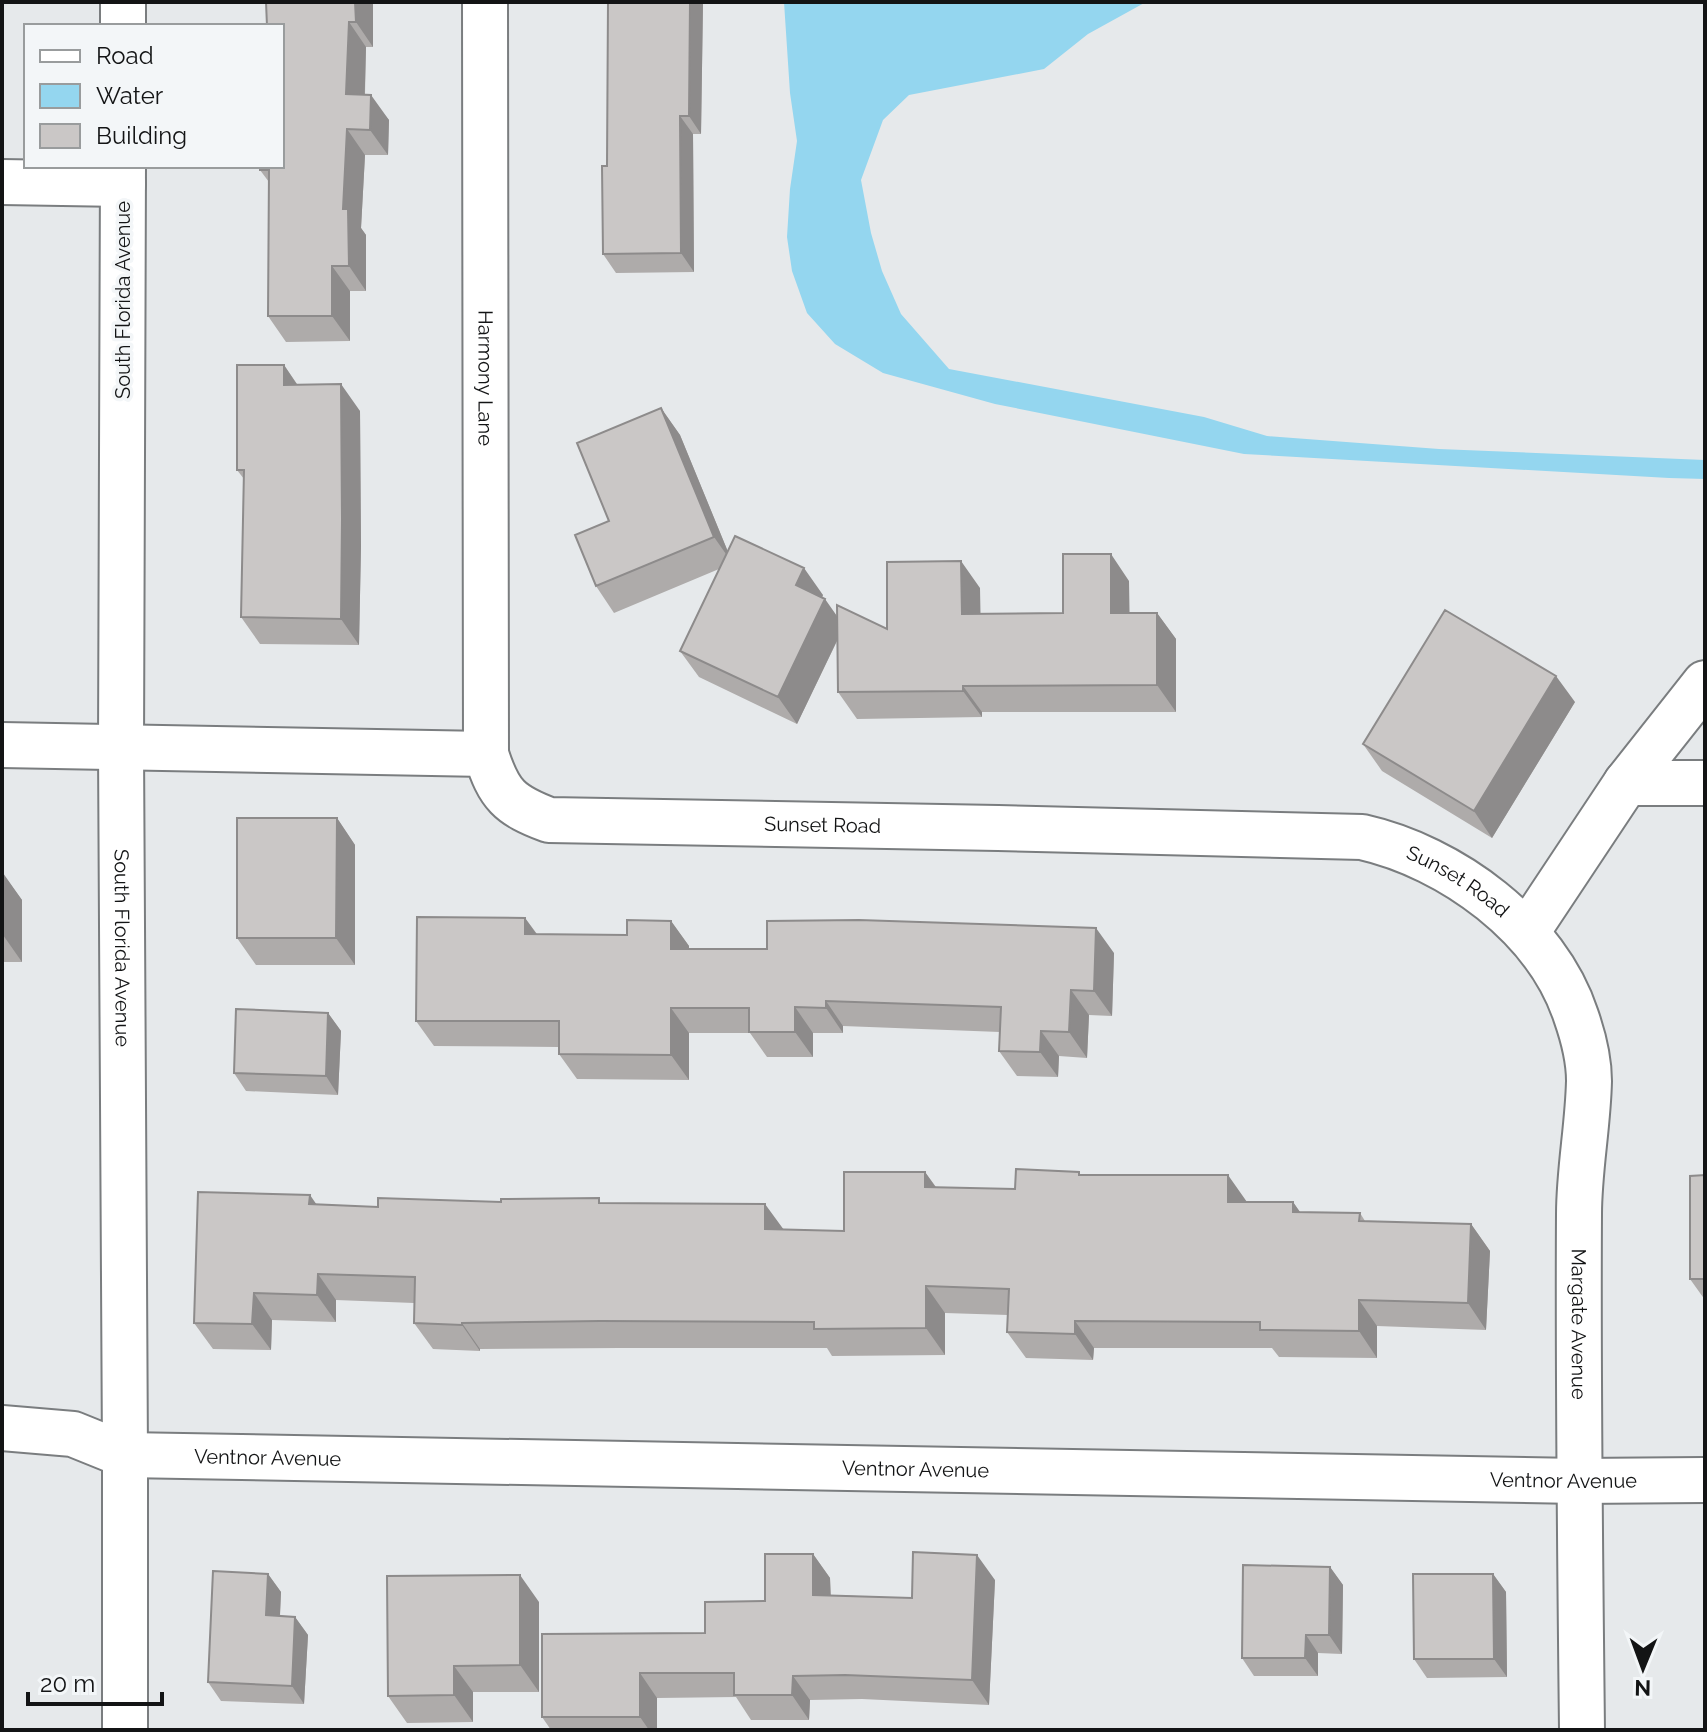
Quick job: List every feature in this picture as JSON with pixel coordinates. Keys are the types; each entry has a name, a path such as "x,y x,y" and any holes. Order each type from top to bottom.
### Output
{"street":[{"path":"123,2 123,24"},
{"name":"Harmony Lane","path":"485,2 486,754"},
{"path":"2,182 123,175"},
{"name":"South Florida Avenue","path":"123,175 121,748 125,1730"},
{"path":"1527,932 1626,783 1705,683"},
{"path":"2,745 486,754"},
{"name":"Sunset Road","path":"486,754 495,781 508,798 525,810 549,820 1362,837 1396,846 1445,868 1527,932"},
{"path":"1626,783 1705,783"},
{"name":"Margate Avenue","path":"1527,932 1543,951 1577,1017 1589,1080 1579,1198 1578,1481 1582,1730"},
{"path":"2,1428 73,1434 125,1455"},
{"name":"Ventnor Avenue","path":"125,1455 1578,1481 1705,1480"}],"water":[{"path":"784,2 1146,2 1088,34 1044,69 909,95 883,120 861,180 871,233 882,271 901,314 949,369 1204,417 1267,436 1439,449 1705,460 1705,479 1244,454 995,404 883,373 835,344 807,313 792,271 787,237 797,141 790,93"}],"building":[{"path":"266,2 355,2 356,22 349,22 346,94 371,95 370,130 347,129 343,209 348,209 349,266 332,266 332,316 268,316 269,170 260,168 284,168 284,24 267,24"},
{"path":"608,2 690,2 689,116 680,116 681,253 603,254 602,166 607,166"},
{"path":"237,365 284,365 284,385 341,384 341,619 241,617 244,470 237,470"},
{"path":"661,408 714,537 596,586 575,535 609,521 577,443"},
{"path":"735,536 804,568 796,585 825,599 778,697 680,651"},
{"path":"1063,554 1111,554 1111,613 1157,613 1157,685 963,686 963,691 838,692 837,605 887,629 887,562 961,561 962,614 1063,613"},
{"path":"1445,610 1556,676 1474,811 1363,744"},
{"path":"237,818 337,818 336,938 237,938"},
{"path":"3,873 3,935 2,935"},
{"path":"417,917 525,918 525,934 627,935 627,920 671,921 671,949 767,949 767,921 859,920 1096,928 1094,991 1071,990 1069,1032 1041,1031 1040,1052 999,1051 1001,1007 826,1001 826,1008 795,1007 795,1032 749,1032 749,1008 671,1008 671,1055 559,1054 559,1021 416,1021"},
{"path":"236,1009 328,1013 326,1076 234,1073"},
{"path":"1016,1169 1079,1172 1079,1175 1228,1175 1228,1202 1293,1202 1293,1212 1360,1213 1359,1221 1471,1224 1468,1303 1359,1300 1359,1331 1260,1330 1260,1322 1075,1321 1075,1334 1007,1332 1009,1289 926,1286 926,1328 814,1329 814,1322 600,1321 462,1325 414,1323 415,1277 318,1274 317,1295 254,1293 252,1324 194,1323 198,1192 310,1195 309,1204 378,1207 378,1198 501,1202 501,1199 599,1198 599,1203 765,1204 765,1229 844,1231 844,1172 925,1172 925,1187 1015,1189"},
{"path":"1705,1175 1705,1279 1690,1279 1690,1176"},
{"path":"913,1552 977,1555 972,1680 793,1676 792,1695 734,1695 734,1673 640,1673 640,1717 542,1717 542,1634 705,1633 705,1602 765,1601 765,1554 813,1554 813,1595 912,1598"},
{"path":"1243,1565 1330,1567 1329,1635 1306,1635 1305,1658 1242,1658"},
{"path":"213,1571 268,1574 266,1615 295,1617 292,1686 208,1682"},
{"path":"1413,1574 1493,1574 1494,1659 1414,1659"},
{"path":"520,1575 520,1665 454,1666 454,1695 388,1696 387,1576"}]}
